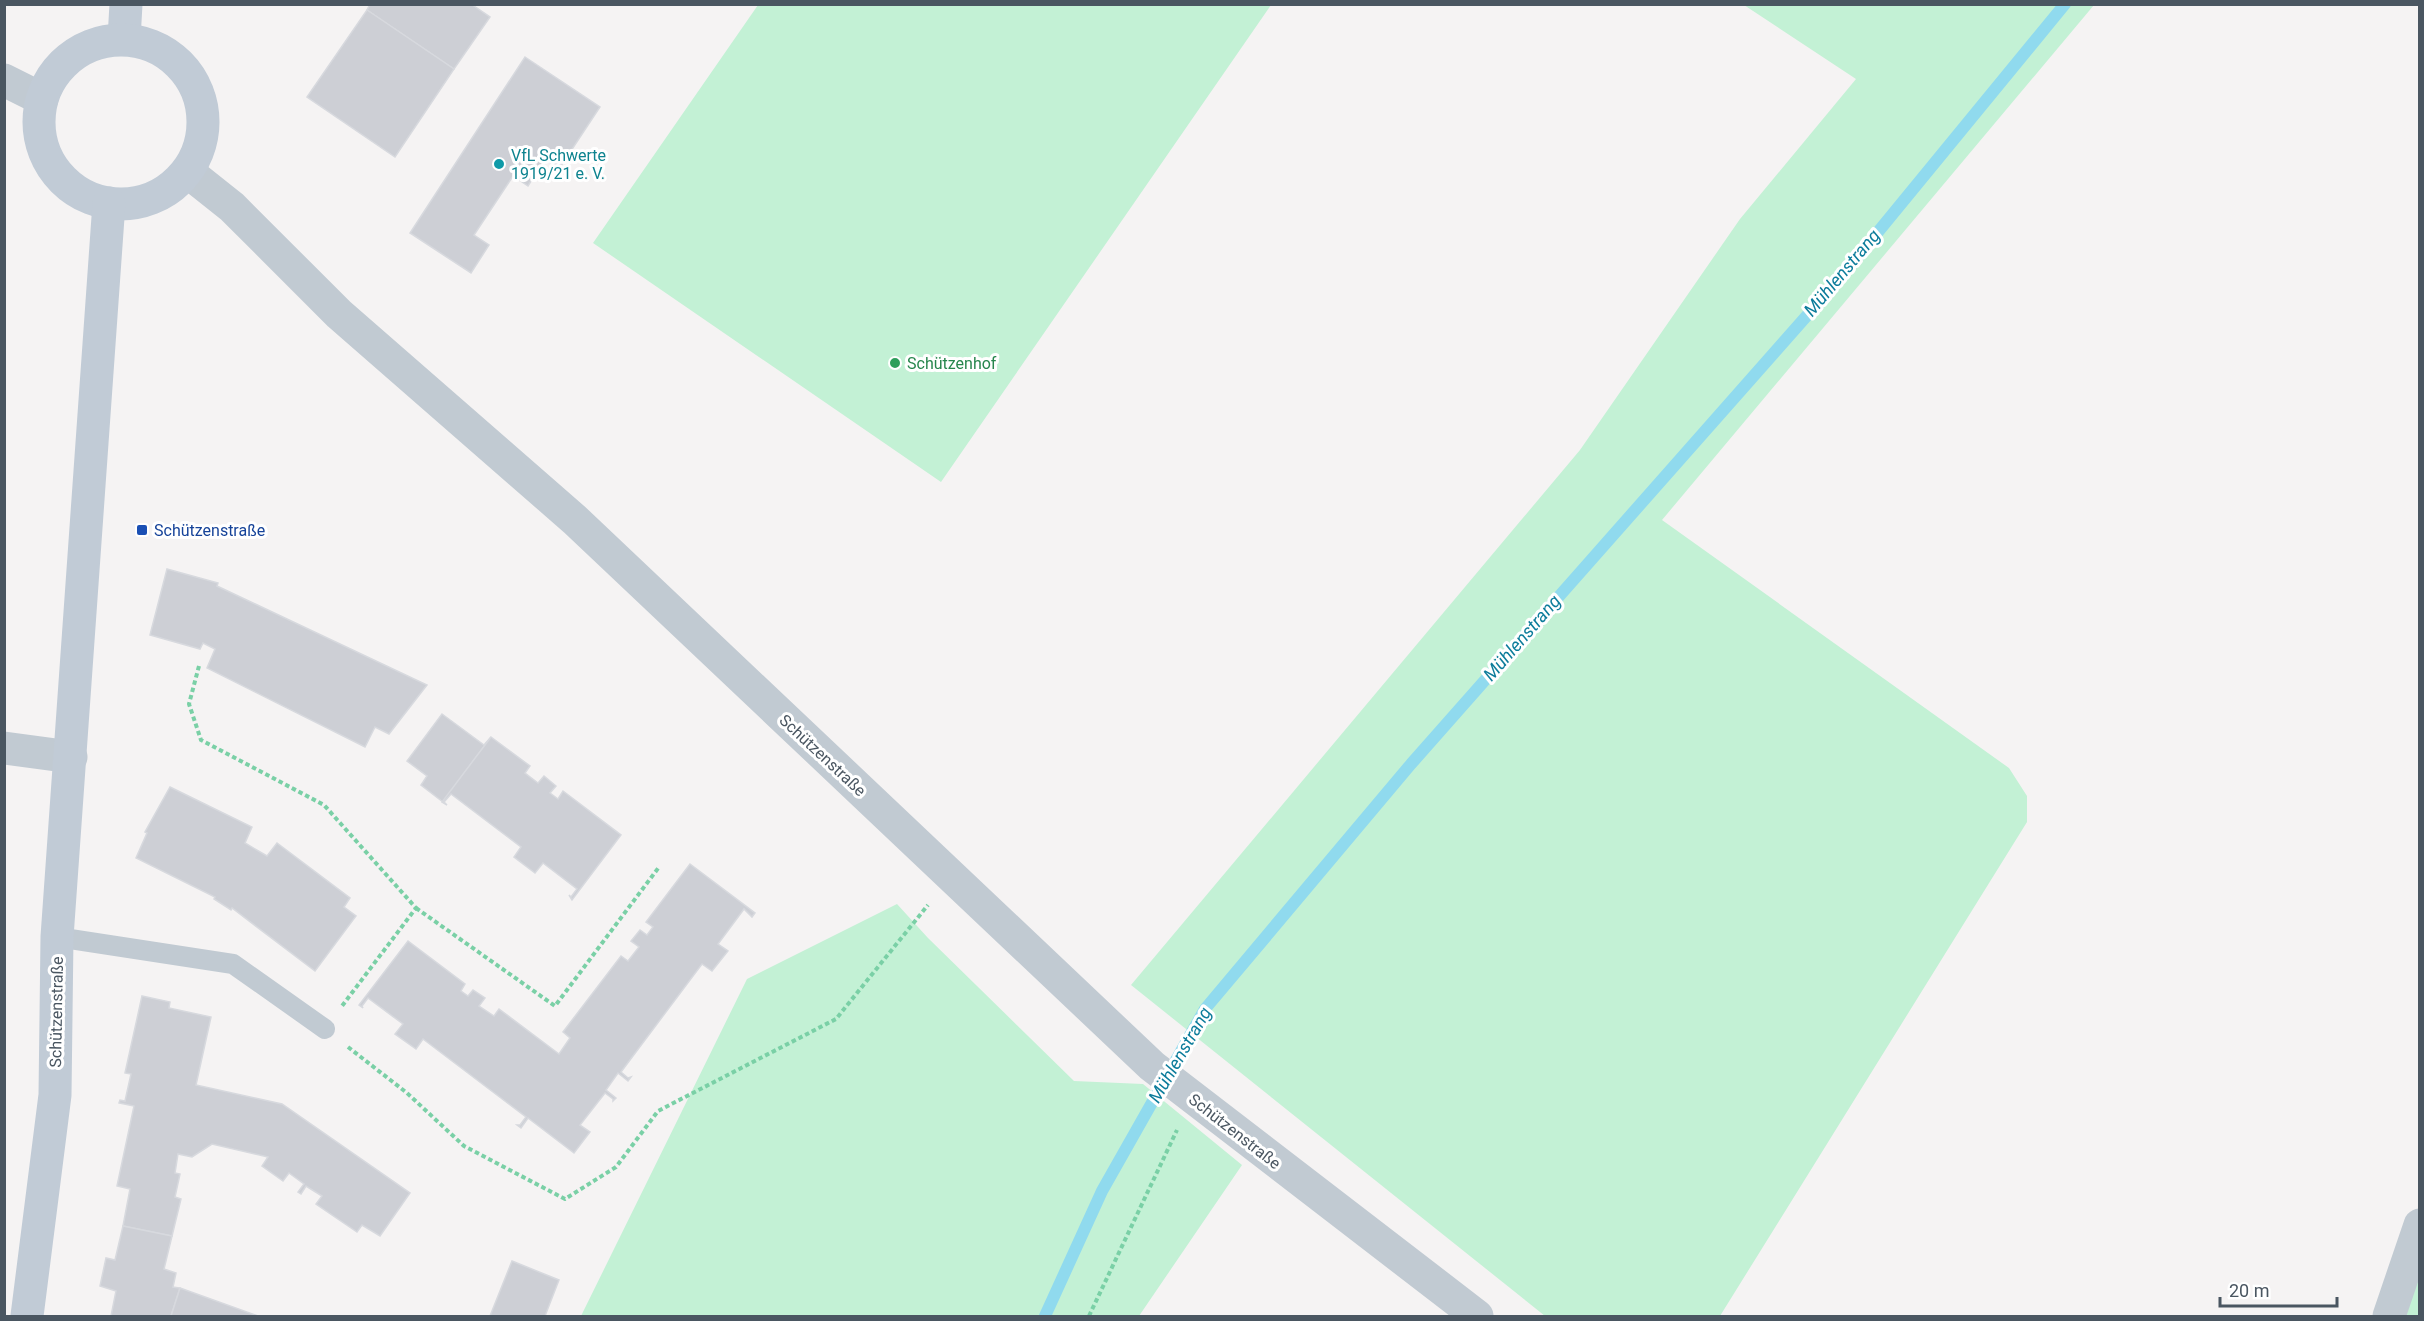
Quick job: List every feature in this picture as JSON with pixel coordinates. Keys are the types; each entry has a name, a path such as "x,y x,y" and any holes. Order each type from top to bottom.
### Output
{"main road":[{"path":"124,39 126,4"},
{"path":"124,39 150,44 172,57 190,75 201,98 204,123 200,149 188,172 165,191 138,203 109,204 86,197 66,184 51,166 42,145 39,122 42,99 51,79 65,62 82,49 103,42 124,39"},
{"name":"Schützenstraße","path":"27,1317 55,1095 57,937 71,757 103,256 109,204"}],"street":[{"path":"4,80 42,99"},
{"name":"Schützenstraße","path":"188,172 232,207 339,314 575,520 1152,1065 1477,1317"},
{"path":"4,748 71,757"},
{"path":"2389,1317 2420,1225"}],"lane":[{"path":"57,937 232,964 325,1029"}],"path":[{"path":"199,666 189,704 201,740 324,805 416,908 555,1006 659,867"},
{"path":"416,908 325,1029 407,1093 464,1146 565,1198 616,1167 658,1111 836,1019 952,876"},
{"path":"1089,1317 1192,1098"}],"green space":[{"name":"Schützenhof","path":"758,5 1271,5 941,482 593,243"},
{"path":"1744,5 2094,5 1662,520 2009,768 2027,796 2027,822 1720,1316 1545,1316 1131,985 1580,450 1740,219 1856,79"},
{"path":"897,904 928,938 1074,1081 1143,1084 1242,1165 1139,1316 581,1316 747,979"},
{"path":"2419,1274 2419,1316 2406,1316"}],"building":[{"path":"370,4 471,4 490,17 454,69 367,10"},
{"path":"367,10 454,69 395,157 307,97"},
{"name":"VfL Schwerte 1919/21 e. V.","path":"525,57 600,107 559,169 545,159 528,186 513,176 474,235 489,245 471,273 410,233"},
{"path":"167,569 218,583 217,586 427,685 389,734 375,727 365,747 207,668 215,649 203,643 200,649 150,635"},
{"path":"442,714 484,745 491,737 443,802 421,785 427,776 407,761"},
{"path":"491,737 530,766 525,773 538,783 544,776 556,786 550,793 558,799 563,791 621,835 572,900 569,895 571,897 577,889 543,863 535,873 514,857 521,847 451,794 444,802 447,805 442,802"},
{"path":"170,787 252,827 245,843 267,856 277,843 350,898 344,907 356,916 315,971 232,908 231,910 214,899 215,897 136,858 147,833 145,832"},
{"path":"690,864 755,913 752,917 744,909 718,944 728,951 712,971 702,964 621,1072 628,1078 631,1077 628,1081 618,1073 606,1090 616,1098 613,1101 605,1093 580,1125 590,1132 574,1153 528,1118 521,1128 517,1125 520,1125 526,1117 423,1039 416,1049 395,1034 403,1024 368,998 363,1008 359,1005 408,941 465,984 461,991 468,996 473,990 485,998 479,1006 494,1016 499,1009 559,1054 570,1038 563,1032 621,956 628,961 639,947 631,941 640,930 647,935 653,927 646,922"},
{"path":"142,996 170,1002 169,1008 211,1017 196,1085 282,1104 410,1193 380,1236 362,1225 357,1232 316,1204 322,1196 306,1186 301,1194 298,1192 304,1184 289,1173 283,1181 262,1166 268,1157 212,1144 192,1157 178,1154 175,1173 180,1174 175,1197 181,1199 172,1236 123,1226 130,1189 117,1186 134,1106 119,1103 120,1100 125,1101 131,1074 125,1073"},
{"path":"123,1226 172,1236 164,1269 176,1273 173,1287 180,1288 171,1316 111,1316 116,1291 100,1286 106,1258 115,1260"},
{"path":"512,1261 559,1280 545,1316 490,1316"},
{"path":"180,1288 258,1316 171,1316"}],"waterway":[{"name":"Mühlenstrang","path":"1045,1316 1102,1191 1205,1009 1411,764 1841,277 2065,4"}],"place":[{"name":"VfL Schwerte 1919/21 e. V.","path":"499,164"},
{"name":"Schützenhof","path":"895,363"},
{"name":"Schützenstraße","path":"142,530"}]}
